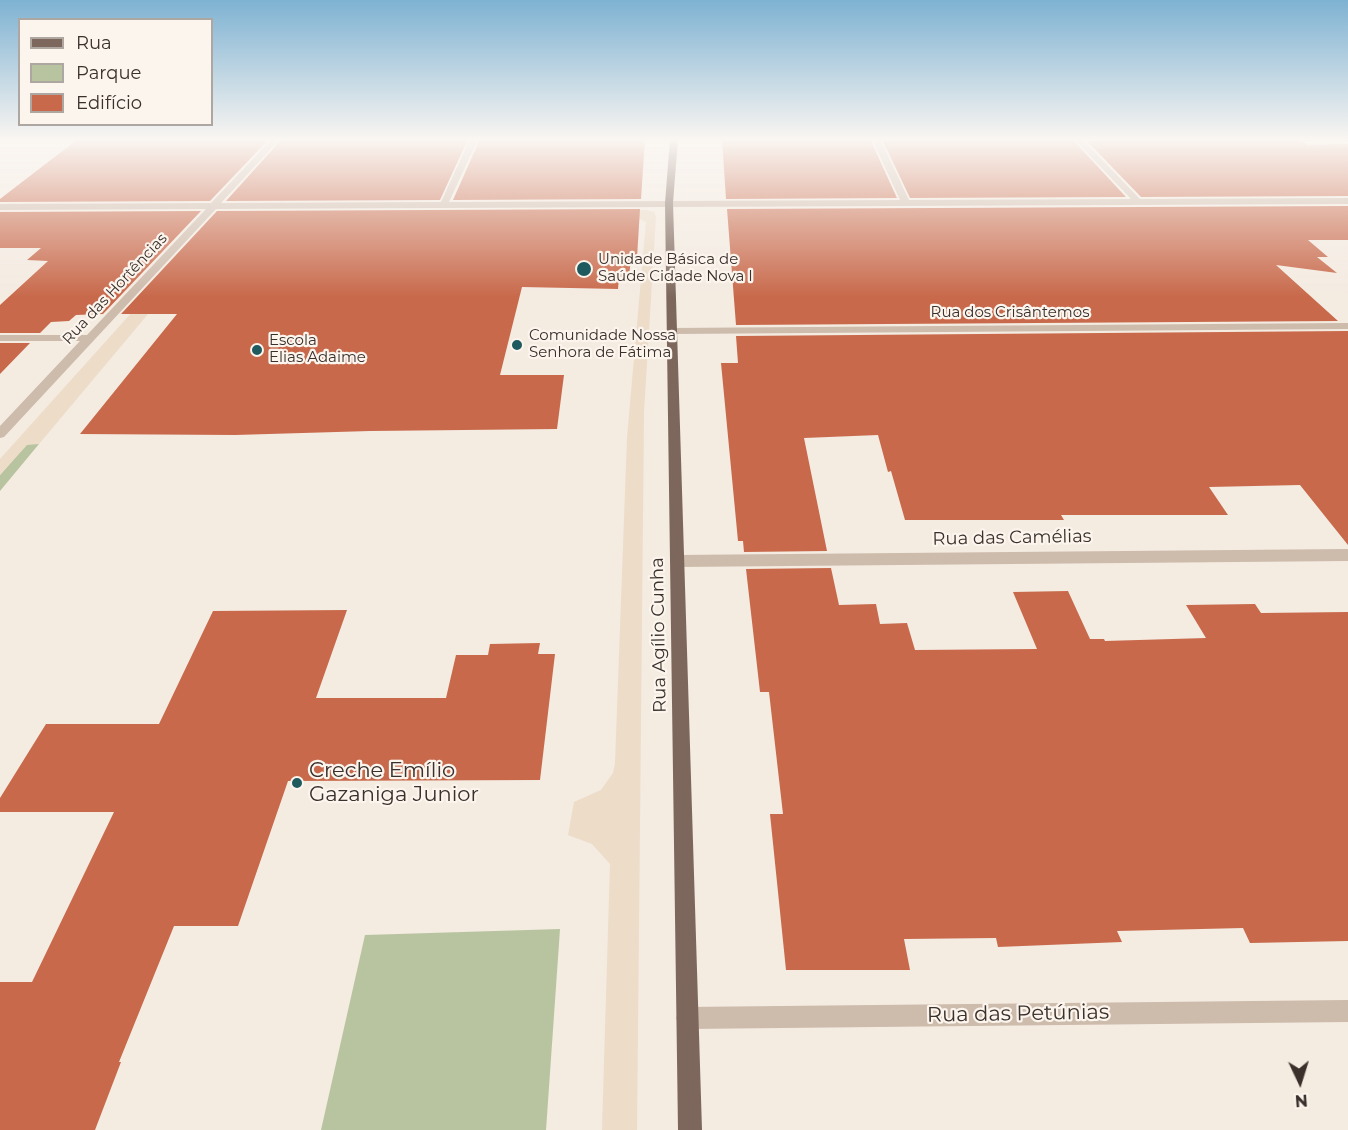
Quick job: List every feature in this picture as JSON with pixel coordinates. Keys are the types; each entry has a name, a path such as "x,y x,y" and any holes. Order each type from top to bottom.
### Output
{"main road":[{"name":"Rua Agílio Cunha","path":"670,192 690,1130"}],"street":[{"name":"Rua das Hortências","path":"0,434 226,192"},
{"path":"444,205 450,192"},
{"path":"901,192 906,203"},
{"path":"1128,192 1138,202"},
{"path":"0,207 1348,201"},
{"name":"Rua dos Crisântemos","path":"672,331 1348,326"},
{"path":"0,338 90,338"},
{"name":"Rua das Camélias","path":"677,561 1348,555"},
{"name":"Rua das Petúnias","path":"687,1018 1348,1011"}],"green space":[{"path":"27,444 39,444 0,491 0,475"},
{"path":"560,929 546,1130 321,1130 365,935"}],"shaded area":[{"path":"646,210 654,212 656,217 644,411 637,1130 602,1130 610,864 592,844 568,835 574,802 601,790 613,773 615,764 627,438 646,222 637,218 148,314 39,444 27,445 0,475 0,459 214,221 241,212"}],"building":[{"path":"9,192 219,192 210,201 0,202 0,199"},
{"path":"234,192 444,192 440,200 226,201"},
{"path":"457,192 641,192 641,199 453,200"},
{"path":"726,192 894,192 897,198 726,199"},
{"path":"907,192 1121,192 1126,197 910,198"},
{"path":"1136,192 1348,192 1348,196 1141,197"},
{"path":"1348,206 1348,240 1308,240 1328,257 1317,257 1337,273 1276,265 1338,321 736,325 727,209"},
{"path":"640,209 637,258 631,258 629,277 619,277 618,289 522,287 500,375 564,375 557,429 235,435 80,434 177,314 121,314 217,211"},
{"path":"201,211 103,314 76,315 69,321 51,322 40,333 0,333 0,305 48,261 27,260 41,248 0,248 0,212"},
{"path":"1348,331 1348,545 1300,485 1209,487 1228,515 1061,515 1064,520 905,520 878,435 804,438 827,551 744,552 743,541 738,541 721,363 738,363 736,336"},
{"path":"0,343 30,343 0,374"},
{"path":"831,568 839,605 876,604 880,624 907,623 915,650 1037,649 1013,592 1068,591 1090,639 1104,639 1105,641 1206,638 1186,605 1255,604 1261,613 1348,612 1348,941 1250,943 1243,928 1117,931 1122,942 998,947 996,938 904,939 910,970 786,970 770,814 783,814 769,692 760,692 746,569"},
{"path":"347,610 316,698 446,698 456,655 488,655 490,644 540,643 538,654 555,654 540,780 288,781 238,926 174,926 119,1062 121,1062 95,1130 0,1130 0,982 32,982 114,812 0,812 0,798 46,724 159,724 213,611"}],"place":[{"name":"Unidade Básica de Saúde Cidade Nova I","path":"584,269"},
{"name":"Comunidade Nossa Senhora de Fátima","path":"517,345"},
{"name":"Escola Elias Adaime","path":"257,350"},
{"name":"Creche Emílio Gazaniga Junior","path":"297,783"}]}
